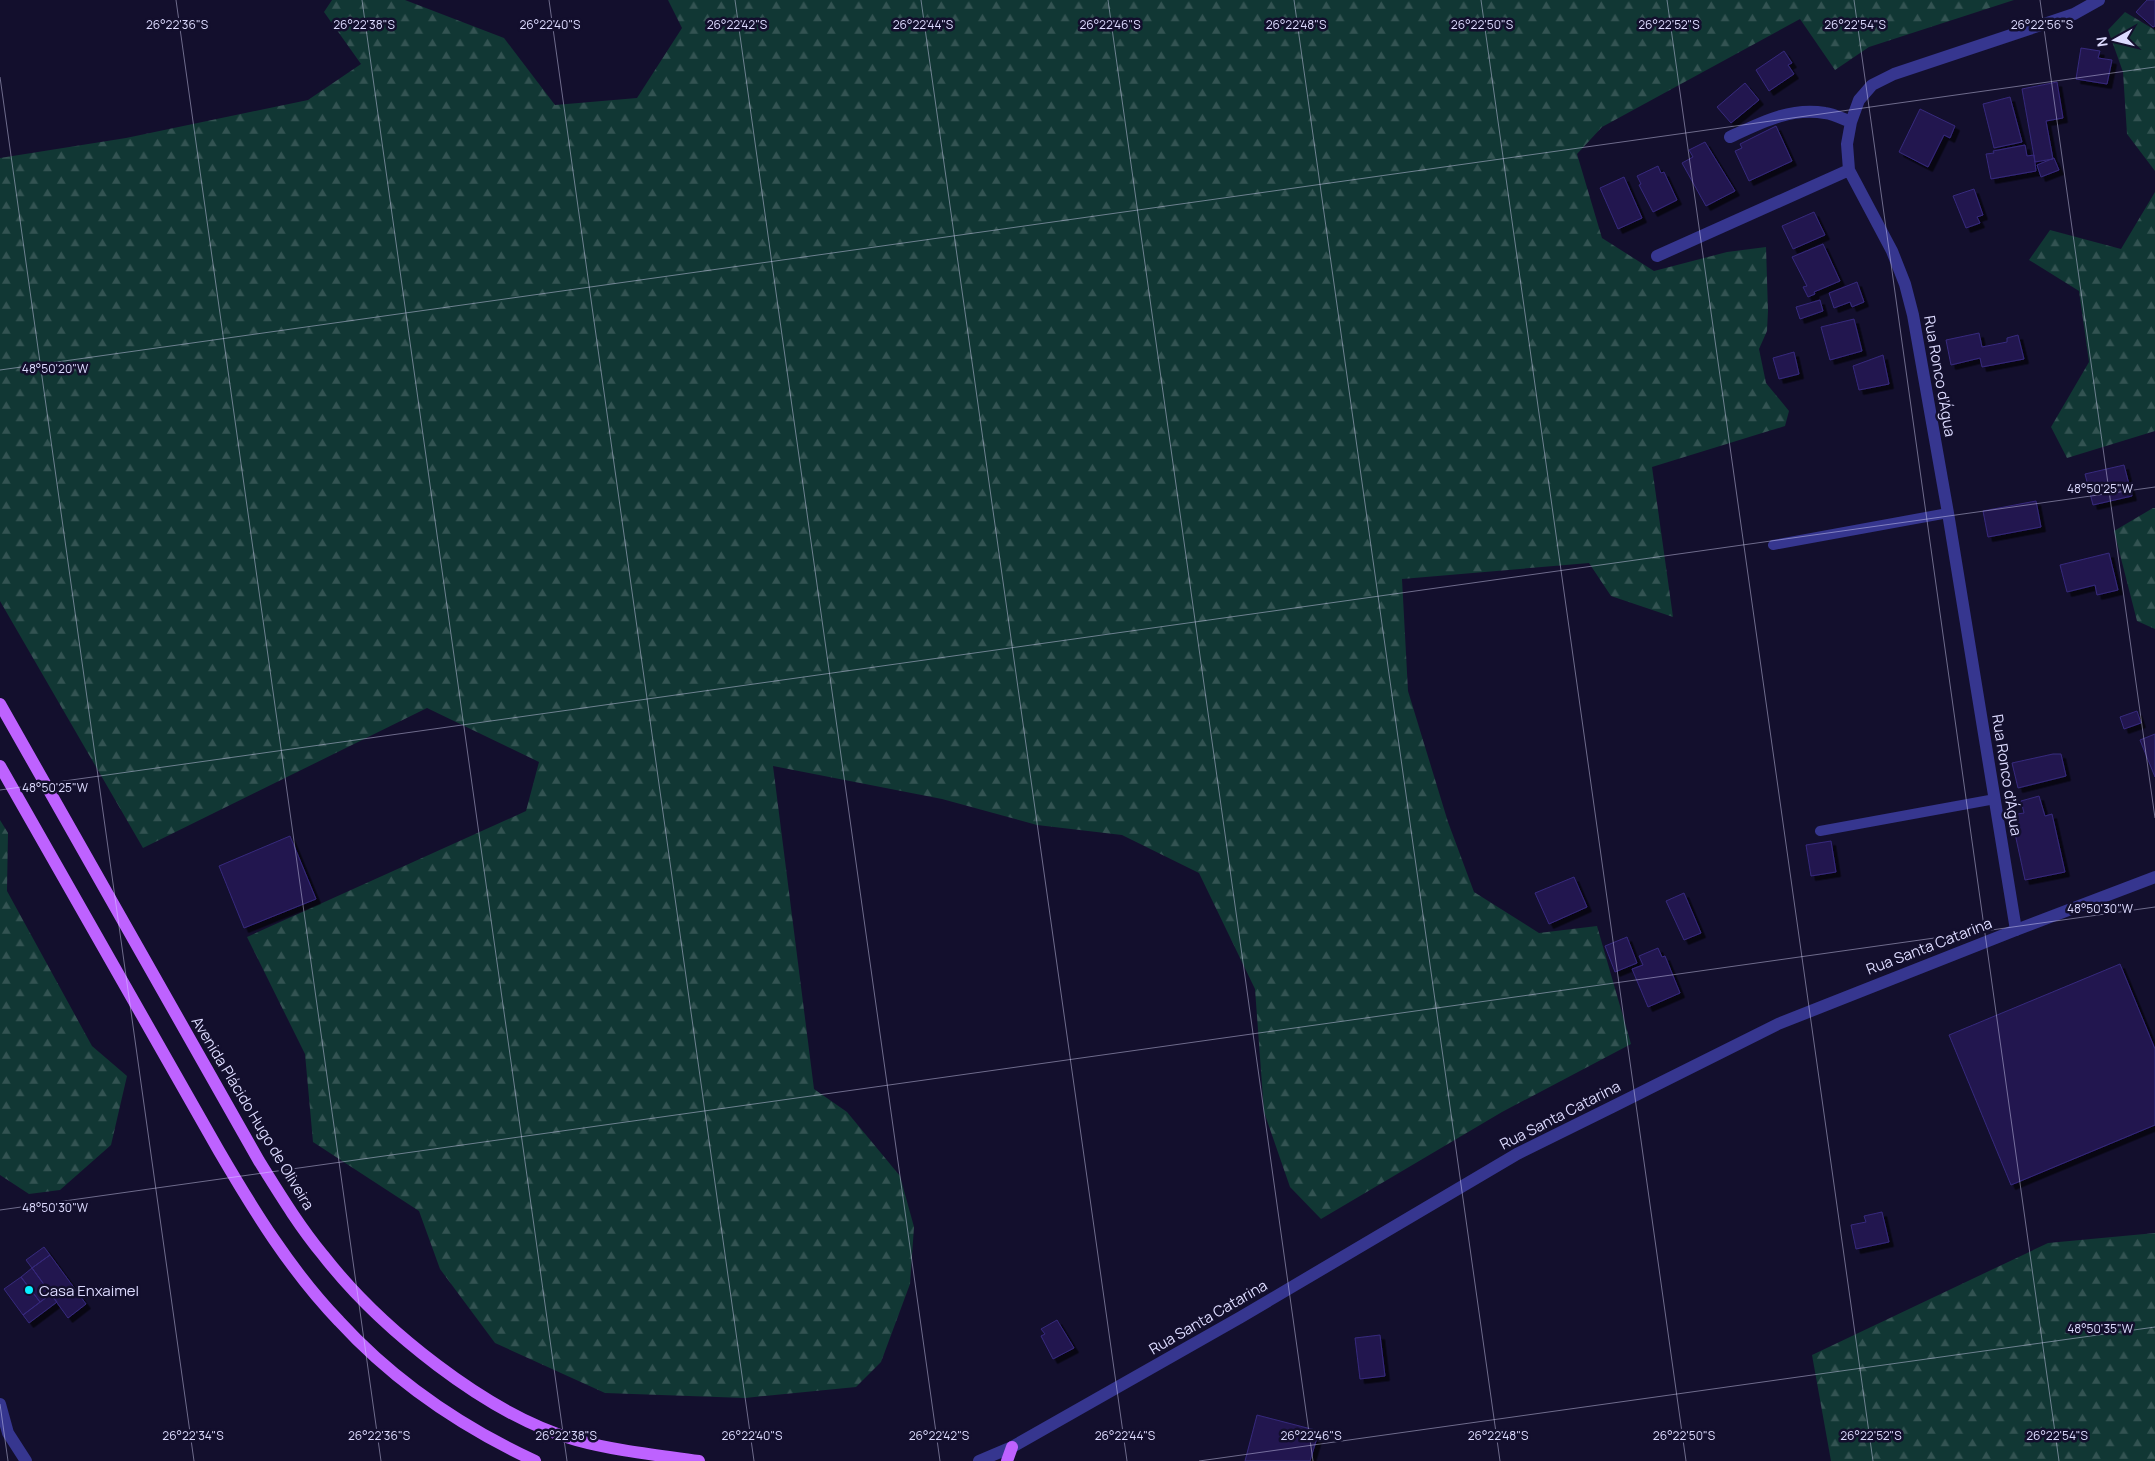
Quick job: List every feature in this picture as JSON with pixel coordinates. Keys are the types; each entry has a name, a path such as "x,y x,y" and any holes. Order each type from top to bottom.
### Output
{"main road":[{"name":"Avenida Plácido Hugo de Oliveira","path":"0,704 259,1161 290,1210 323,1256 365,1304 444,1370 493,1402 532,1424 593,1444 699,1461"},
{"path":"0,766 250,1204 311,1289 339,1322 373,1355 425,1397 474,1430 535,1461"},
{"path":"1007,1461 1012,1447"}],"street":[{"name":"Rua Ronco d’Água","path":"2016,930 1948,513 1913,315 1905,284 1892,251 1849,170 1847,144 1851,122 1859,100 1872,85 1894,74 2074,14 2099,0"},
{"path":"1730,138 1776,116 1798,112 1826,113 1851,122"},
{"path":"1657,256 1849,170"},
{"name":"Rua Santa Catarina","path":"979,1461 1012,1447 1241,1317 1517,1154 1778,1024 2155,877"},
{"path":"0,1404 8,1434 26,1461"},
{"name":"Rua Santa Catarina","path":"998,1461 1012,1447"}],"lane":[{"path":"1773,545 1948,513"},
{"path":"1820,831 1995,799"}],"green space":[{"path":"332,0 405,0 504,38 555,105 637,98 682,28 668,0 2014,0 1869,47 1835,70 1800,19 1602,127 1577,154 1602,238 1654,271 1727,252 1766,247 1767,331 1759,349 1766,383 1789,411 1785,426 1652,467 1673,617 1611,596 1589,563 1402,579 1408,691 1448,822 1474,892 1539,933 1597,926 1631,1044 1502,1112 1321,1219 1290,1187 1264,1112 1255,989 1199,873 1122,835 1037,825 942,799 773,766 814,1089 847,1112 900,1176 914,1227 910,1284 881,1362 856,1387 745,1398 605,1393 495,1343 440,1269 419,1211 313,1142 305,1054 247,937 526,811 539,762 427,708 143,848 0,601 0,158 126,138 308,100 361,64 324,12"},
{"path":"2125,12 2155,30 2155,171 2127,134 2123,72 2108,30"},
{"path":"2155,192 2155,431 2067,458 2051,427 2089,362 2079,291 2029,260 2050,230 2121,249"},
{"path":"2155,508 2155,629 2137,621 2114,531"},
{"path":"0,820 8,833 7,891 92,1046 127,1076 111,1145 60,1190 29,1194 0,1175"},
{"path":"2155,1233 2155,1461 1831,1461 1812,1355 2048,1243"}],"building":[{"path":"2147,0 2155,0 2155,26 2153,27 2136,12"},
{"path":"2081,48 2100,51 2098,58 2112,60 2107,84 2076,79"},
{"path":"1784,51 1792,63 1788,65 1794,74 1769,91 1756,70"},
{"path":"2057,82 2063,118 2046,121 2053,159 2035,162 2022,89"},
{"path":"1745,83 1759,100 1731,123 1717,107"},
{"path":"2010,97 2022,142 1994,148 1983,104"},
{"path":"1920,109 1955,126 1950,138 1944,135 1928,167 1899,152"},
{"path":"1776,126 1792,161 1749,181 1735,151 1742,148 1740,144"},
{"path":"1705,142 1735,191 1706,206 1682,163 1693,157 1689,150"},
{"path":"2025,145 2027,156 2034,155 2036,171 1991,179 1986,154"},
{"path":"2054,158 2059,170 2041,177 2037,165"},
{"path":"1658,166 1661,173 1664,172 1677,200 1653,212 1639,185 1641,184 1637,176"},
{"path":"1624,177 1642,218 1618,229 1600,188"},
{"path":"1974,189 1983,215 1977,217 1980,223 1966,228 1953,196"},
{"path":"1814,212 1825,235 1793,249 1782,226"},
{"path":"1823,244 1840,281 1814,292 1815,294 1808,297 1803,287 1807,286 1792,257"},
{"path":"1857,282 1864,302 1852,307 1850,302 1834,308 1829,293"},
{"path":"1820,300 1823,311 1800,319 1796,307"},
{"path":"1854,319 1862,351 1830,360 1821,327"},
{"path":"1979,333 1982,347 2007,342 2007,338 2018,335 2024,359 1982,367 1980,358 1951,365 1946,340"},
{"path":"1794,352 1799,374 1779,379 1773,358"},
{"path":"1883,355 1889,384 1859,390 1853,366"},
{"path":"2124,465 2132,496 2093,505 2085,474"},
{"path":"2036,501 2041,527 1988,537 1983,511"},
{"path":"2109,553 2118,590 2097,595 2095,585 2067,592 2060,565"},
{"path":"2137,711 2141,723 2124,729 2120,717"},
{"path":"2155,734 2155,777 2140,740"},
{"path":"2061,754 2066,776 2018,788 2012,763"},
{"path":"2039,796 2045,816 2052,814 2065,872 2025,880 2011,815 2024,813 2021,801"},
{"path":"290,836 316,899 244,928 219,866"},
{"path":"1831,841 1836,872 1811,876 1806,845"},
{"path":"1574,877 1587,907 1549,924 1535,893"},
{"path":"1684,893 1701,933 1684,940 1666,901"},
{"path":"1627,937 1637,963 1615,972 1605,946"},
{"path":"1658,948 1662,957 1665,956 1680,993 1648,1007 1632,969 1643,965 1639,956"},
{"path":"2120,964 2155,1049 2155,1125 2011,1185 1949,1035"},
{"path":"1882,1212 1889,1242 1856,1249 1851,1225 1866,1222 1864,1216"},
{"path":"44,1247 50,1255 32,1268 26,1260"},
{"path":"50,1255 86,1304 68,1318 32,1268"},
{"path":"32,1268 51,1294 40,1302 21,1277"},
{"path":"21,1277 40,1302 23,1315 4,1289"},
{"path":"51,1294 57,1302 29,1323 23,1315"},
{"path":"1057,1320 1074,1348 1053,1359 1041,1336 1045,1334 1041,1329"},
{"path":"1380,1335 1385,1376 1360,1379 1355,1338"},
{"path":"1257,1415 1319,1431 1310,1461 1245,1461"}],"place":[{"name":"Casa Enxaimel","path":"29,1290"}]}
